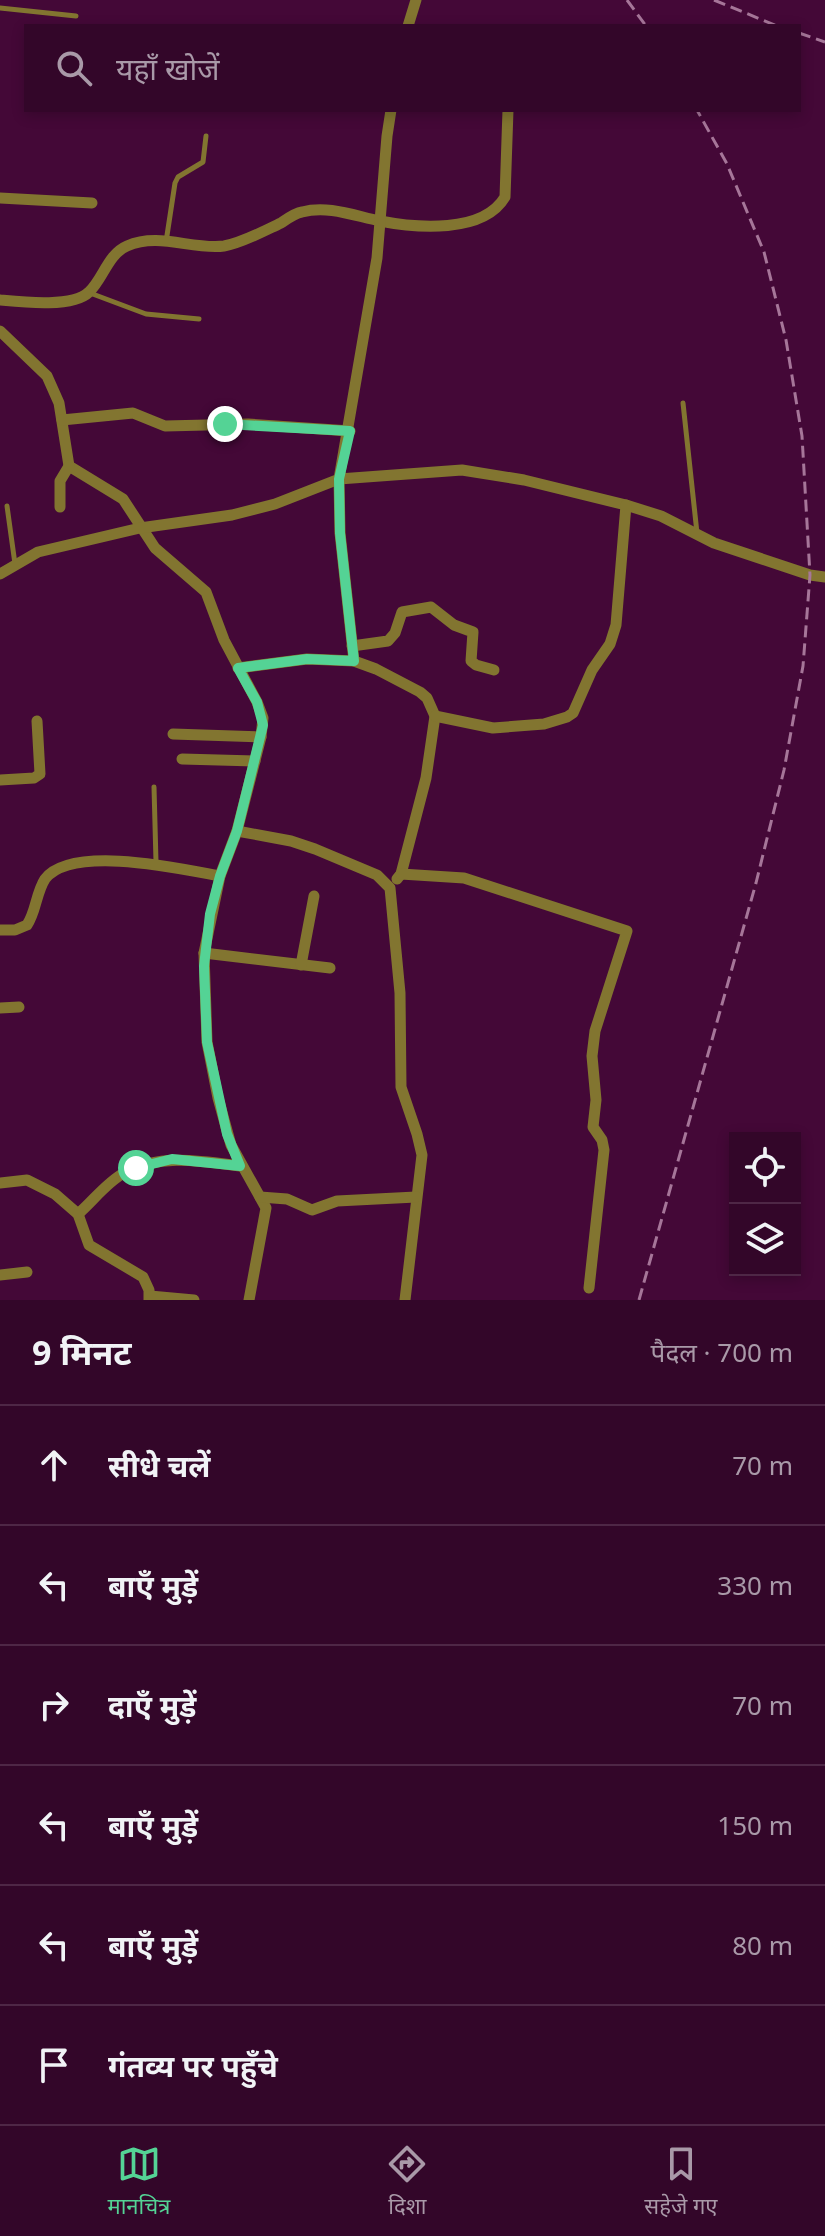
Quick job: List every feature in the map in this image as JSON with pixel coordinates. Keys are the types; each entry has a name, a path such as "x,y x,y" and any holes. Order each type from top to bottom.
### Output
{"street":[{"path":"409,24 416,0"},
{"path":"354,661 341,546 339,479 350,431 381,221 391,112"},
{"path":"0,300 36,303 77,299 89,292 103,269 125,246 148,240 224,246 267,230 302,212 338,211 410,225 475,220 500,205 506,186 508,112"},
{"path":"0,198 92,203"},
{"path":"0,331 47,376 59,403 69,466 60,481 60,507"},
{"path":"62,420 133,413 165,426 248,424 350,431"},
{"path":"69,466 123,499 136,516 140,528 166,560 189,575 206,592 224,640 261,711 261,737 237,831 220,876 204,953 207,1042 227,1134 240,1166 260,1197 266,1213 249,1300"},
{"path":"0,574 38,552 140,528 232,515 275,504 339,479 462,470 524,480 626,505 661,516 697,536 810,575 825,577"},
{"path":"435,716 493,728 556,722 573,713 586,681 610,644 616,625 626,505"},
{"path":"352,646 388,641 395,633 402,612 431,607 454,625 473,632 471,661 494,670"},
{"path":"238,668 307,659 354,661 420,692 432,706 435,716 426,778 401,874 390,888"},
{"path":"0,780 34,778 40,774 37,721"},
{"path":"173,734 261,737"},
{"path":"182,759 255,761"},
{"path":"237,831 315,849 377,875 390,888 400,993 401,1087 422,1155 405,1300"},
{"path":"0,930 15,930 27,925 43,883 53,872 93,862 119,860 220,876"},
{"path":"401,874 464,878 627,931 595,1031 592,1056 597,1133 604,1150 589,1288"},
{"path":"301,965 314,896"},
{"path":"204,953 330,968"},
{"path":"0,1008 19,1007"},
{"path":"78,1214 117,1178 136,1168 172,1159 240,1166"},
{"path":"0,1183 20,1180 39,1184 55,1194 78,1214 89,1245 137,1272 147,1283 150,1298 194,1300"},
{"path":"260,1197 287,1199 312,1210 337,1201 416,1197"},
{"path":"0,1275 27,1272"}],"lane":[{"path":"3,0 0,7 76,16"},
{"path":"166,242 175,183 178,177 203,162 206,136"},
{"path":"89,292 146,314 199,319"},
{"path":"683,403 697,536"},
{"path":"7,506 15,566"},
{"path":"154,787 156,865"}],"railway":[{"path":"627,0 645,24"},
{"path":"714,0 772,24"},
{"path":"801,34 825,42"},
{"path":"639,1300 756,883 784,770 803,666 810,575 802,436 786,340 764,252 727,164 698,112"}],"route":[{"path":"136,1168 172,1159 240,1166 227,1134 207,1042 204,966 210,914 237,831 263,725 261,711 238,668 323,658 354,661 343,573 339,479 350,431 225,424"}]}
